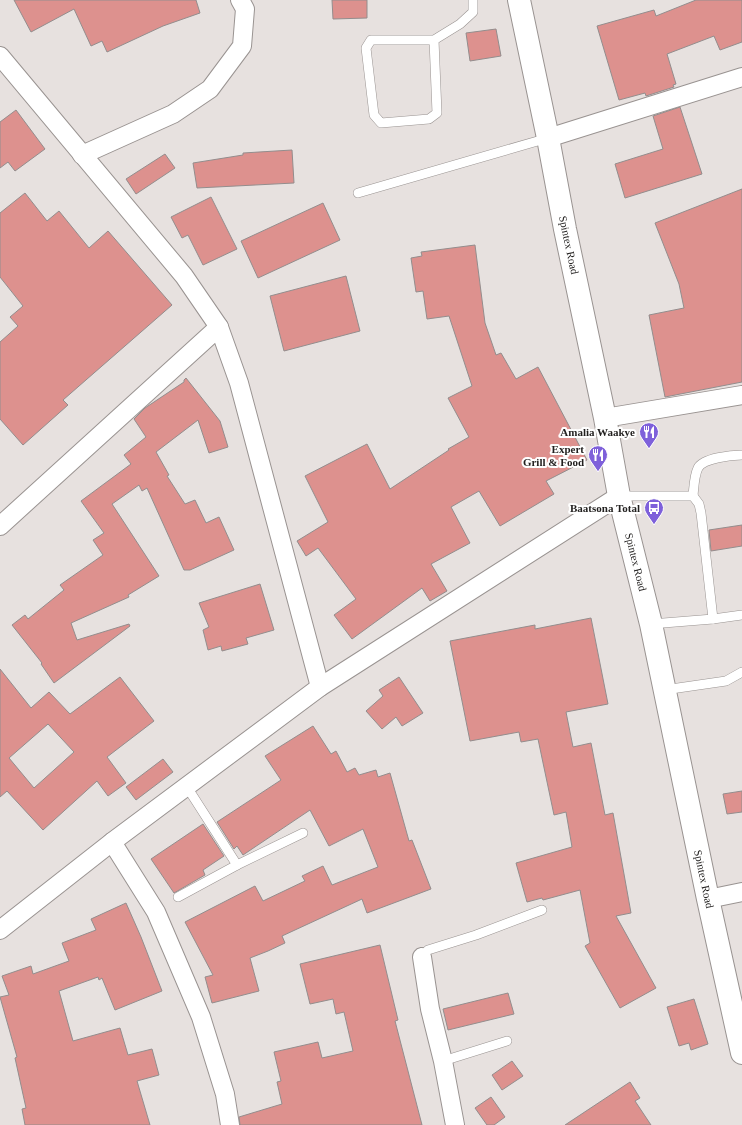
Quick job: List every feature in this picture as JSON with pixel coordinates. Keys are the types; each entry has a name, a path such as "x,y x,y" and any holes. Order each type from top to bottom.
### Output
{"main road":[{"name":"Spintex Road","path":"519,0 620,496 651,624 708,899 742,1053"}],"street":[{"path":"82,155 173,114 210,89 242,46 244,9 240,0"},
{"path":"0,56 184,276 219,328 239,383 320,687"},
{"path":"548,138 742,77"},
{"path":"3,517 219,328"},
{"path":"605,418 742,395"},
{"path":"0,930 112,842 320,687 620,496"},
{"path":"112,842 156,912 201,1017 225,1094 230,1125"},
{"path":"708,899 742,892"},
{"path":"422,957 430,1009 443,1061 455,1125"}],"lane":[{"path":"434,40 437,113 429,119 381,123 374,115 366,48 368,43 371,40 434,40 467,19 473,12 473,0"},
{"path":"358,194 548,138"},
{"path":"713,619 701,513 699,504 693,496 696,474 698,467 703,462 731,455 742,455"},
{"path":"620,496 693,496"},
{"path":"651,624 742,615"},
{"path":"664,690 726,681 742,672"},
{"path":"186,787 237,865"},
{"path":"178,897 237,865 303,833"},
{"path":"422,957 428,950 476,935 542,910"},
{"path":"443,1061 507,1041"}],"building":[{"path":"14,0 196,0 200,13 163,26 107,52 102,41 91,46 74,9 31,32"},
{"path":"332,0 367,0 367,18 333,19"},
{"path":"696,0 742,0 742,42 720,50 714,36 667,54 676,84 673,85 674,87 646,96 645,93 619,100 597,26 654,10 656,16"},
{"path":"496,29 501,56 470,61 466,33"},
{"path":"680,107 702,174 625,198 615,164 663,149 653,116"},
{"path":"16,110 45,149 15,171 8,162 0,168 0,122"},
{"path":"292,150 294,183 197,188 193,163 243,155 243,153"},
{"path":"165,154 175,168 136,194 126,179"},
{"path":"742,189 742,382 665,397 649,315 684,308 679,284 655,223"},
{"path":"25,193 47,221 59,211 89,248 108,231 172,305 63,400 68,405 23,445 0,419 0,342 18,326 10,317 23,306 0,277 0,213"},
{"path":"211,197 237,249 203,265 188,235 182,238 171,217"},
{"path":"323,203 340,240 258,278 241,241"},
{"path":"475,245 485,323 496,355 501,353 516,379 538,367 587,460 546,481 554,494 500,526 479,491 451,507 470,543 431,564 447,591 430,601 422,588 352,639 334,615 356,599 318,548 306,556 297,541 328,522 305,476 367,444 390,489 449,450 448,449 469,437 448,398 472,386 449,316 427,319 423,291 416,292 411,258 422,256 421,252"},
{"path":"346,276 360,331 284,351 270,296"},
{"path":"186,378 220,421 228,447 209,453 198,420 156,452 169,475 167,476 185,504 195,500 206,523 219,517 234,550 190,570 184,570 147,488 142,491 139,485 112,504 159,576 128,595 129,597 71,623 77,640 129,624 130,626 54,683 41,664 42,663 12,625 25,615 28,619 64,590 60,585 103,555 93,540 104,533 81,501 131,464 124,455 146,437 134,419 145,408 184,382"},
{"path":"742,525 742,546 711,551 709,530"},
{"path":"260,584 274,630 246,638 248,644 222,651 221,646 208,650 203,630 209,627 199,603"},
{"path":"591,618 608,704 566,712 573,747 591,743 605,815 613,813 631,913 616,916 656,988 620,1008 585,946 590,943 580,890 543,900 542,898 527,902 516,863 572,847 566,812 554,815 538,739 521,742 519,732 470,741 450,641 535,625 535,629"},
{"path":"0,669 31,708 49,692 70,714 120,677 154,721 107,757 126,783 108,796 97,781 43,830 7,791 0,797","holes":["48,724 74,752 34,788 9,758"]},
{"path":"399,677 423,713 402,726 396,717 382,729 366,711 383,696 379,690"},
{"path":"313,726 331,754 336,751 347,772 355,768 359,775 376,770 378,777 390,773 409,841 412,840 431,889 367,913 362,899 282,936 285,943 250,958 259,991 212,1003 205,977 213,975 185,922 255,886 263,901 305,881 302,876 323,866 332,885 378,867 363,829 329,846 310,810 243,855 237,846 234,849 217,822 281,780 265,756"},
{"path":"163,759 173,772 136,800 126,787"},
{"path":"742,791 742,812 727,814 723,794"},
{"path":"203,824 224,856 203,870 205,875 174,893 151,859"},
{"path":"126,903 162,991 115,1010 102,978 99,980 98,977 59,991 73,1041 120,1028 128,1055 152,1049 159,1075 137,1081 150,1125 25,1125 22,1109 26,1108 15,1058 17,1057 0,997 9,995 2,976 31,966 33,974 69,961 62,943 96,930 91,919"},
{"path":"380,945 398,1020 395,1021 422,1125 240,1125 239,1117 282,1104 277,1082 281,1081 274,1052 318,1042 322,1058 353,1051 344,1012 336,1014 333,999 310,1004 300,964"},
{"path":"508,993 514,1014 448,1030 443,1009"},
{"path":"694,999 708,1044 691,1050 689,1043 679,1046 667,1007"},
{"path":"512,1061 523,1076 502,1090 492,1075"},
{"path":"630,1082 640,1098 635,1101 651,1125 565,1125"},
{"path":"491,1097 505,1117 494,1125 487,1125 475,1108"}],"place":[{"name":"Amalia Waakye","path":"649,449"},
{"name":"Expert Grill & Food","path":"598,472"},
{"name":"Baatsona Total","path":"654,525"}]}
